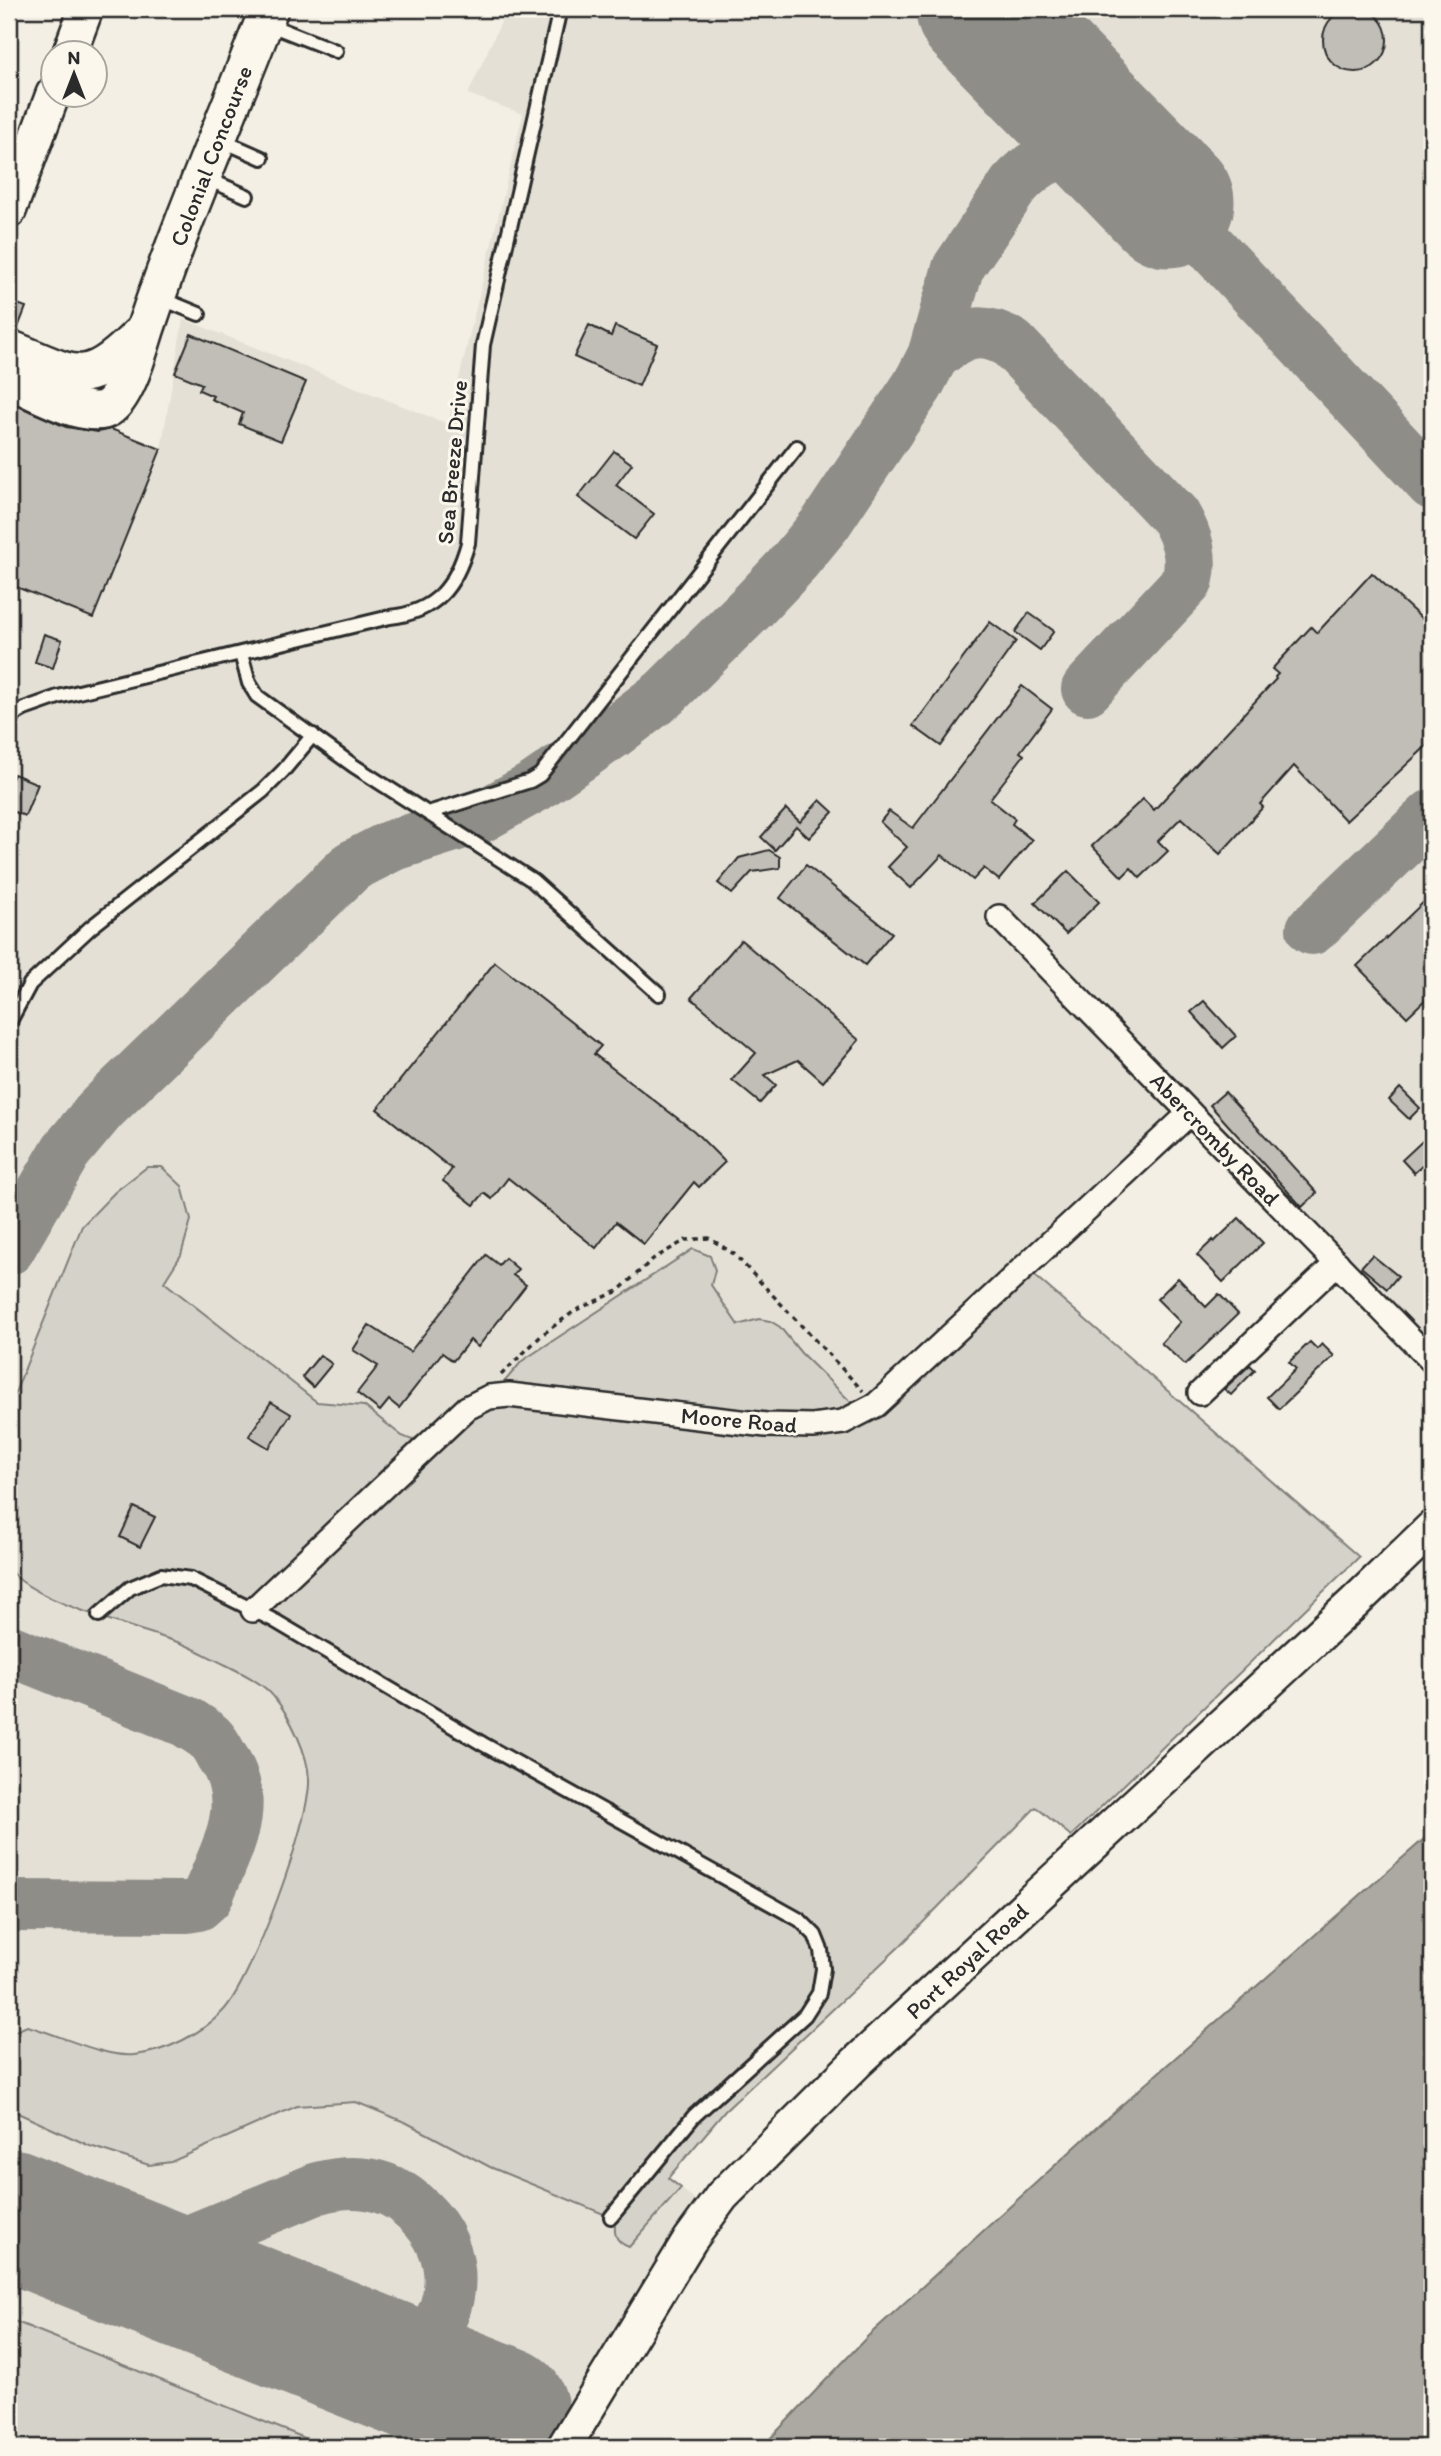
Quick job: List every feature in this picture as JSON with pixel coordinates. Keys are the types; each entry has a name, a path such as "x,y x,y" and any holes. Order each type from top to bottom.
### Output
{"main road":[{"path":"75,38 86,9"},
{"name":"Colonial Concourse","path":"9,379 91,412 107,409 115,402 138,354 202,177 266,16"},
{"path":"9,211 48,108"},
{"path":"9,349 80,375 102,369 111,363 152,310"},
{"name":"Port Royal Road","path":"565,2447 690,2240 722,2196 857,2062 1432,1528"}],"street":[{"name":"Abercromby Road","path":"999,917 1432,1361"},
{"name":"Moore Road","path":"253,1610 467,1408 489,1397 509,1395 766,1425 813,1426 844,1422 876,1405 1190,1113"},
{"path":"1200,1392 1337,1263"}],"lane":[{"name":"Sea Breeze Drive","path":"9,717 58,697 419,611 444,593 462,563 468,543 483,345 560,9"},
{"path":"266,16 336,51"},
{"path":"218,138 262,158"},
{"path":"202,177 247,196"},
{"path":"152,310 198,314"},
{"path":"428,813 530,781 540,775 797,447"},
{"path":"241,654 249,683 257,696 354,766 532,880 659,994"},
{"path":"9,1023 30,984 90,928 264,792 313,735"},
{"path":"99,1615 130,1588 161,1575 191,1579 253,1610 483,1744 800,1920 815,1935 821,1950 823,1969 819,1993 805,2015 694,2116 611,2217"}],"path":[{"path":"495,1380 543,1334 576,1310 618,1291 653,1259 685,1240 709,1238 734,1254 876,1405"}],"shaded area":[{"path":"507,9 1432,9 1432,1353 1193,1134 1183,1132 1026,1268 1359,1557 1071,1836 1036,1807 901,1945 725,2111 668,2178 698,2202 546,2447 9,2447 9,389 161,449 183,319 448,424 523,114 468,94"},
{"path":"147,1167 162,1167 182,1186 191,1220 181,1255 164,1282 317,1402 364,1406 402,1436 412,1440 467,1408 508,1395 505,1381 522,1361 693,1249 710,1256 715,1270 711,1285 738,1325 759,1319 780,1327 801,1353 861,1412 1026,1268 1359,1557 1071,1836 1036,1807 901,1945 725,2111 668,2178 681,2188 629,2247 616,2236 616,2219 490,2167 407,2123 356,2102 297,2106 171,2162 149,2165 90,2146 9,2109 9,2034 27,2026 109,2053 134,2055 170,2046 194,2034 214,2019 235,1994 263,1936 290,1863 307,1800 309,1779 302,1747 292,1725 274,1697 258,1683 183,1644 89,1613 40,1593 9,1569 9,1408 82,1226 115,1192"},
{"path":"1432,1832 1432,2447 762,2447 867,2337 1108,2117"},
{"path":"9,2319 327,2447 9,2447"}],"building":[{"path":"1349,8 1361,8 1378,17 1385,28 1385,52 1378,63 1361,72 1349,72 1337,67 1328,58 1323,46 1323,34 1328,22 1337,13"},
{"path":"9,301 26,307 17,330 9,328"},
{"path":"589,325 611,336 615,326 657,344 639,386 574,357"},
{"path":"191,334 306,382 281,441 239,424 243,413 211,399 213,396 199,390 202,384 175,373"},
{"path":"9,402 66,427 98,432 111,429 161,449 93,618 9,584"},
{"path":"614,451 632,464 616,485 654,514 634,539 578,497"},
{"path":"1372,573 1432,628 1432,741 1346,821 1294,766 1260,804 1263,807 1220,854 1181,818 1158,841 1168,851 1140,878 1131,868 1122,877 1092,846 1143,799 1154,810 1276,679 1278,674 1272,669 1311,627 1317,633"},
{"path":"1029,613 1054,631 1040,650 1015,632"},
{"path":"990,622 1016,641 941,746 913,726"},
{"path":"44,634 62,640 53,668 35,662"},
{"path":"1022,686 1052,709 1020,752 1024,755 990,799 1015,819 1012,824 1032,840 999,880 984,868 973,880 942,855 911,888 888,867 907,847 880,822 889,811 913,828"},
{"path":"14,774 38,784 25,816 9,810 9,787"},
{"path":"820,800 833,812 809,838 796,826 775,850 761,837 786,809 800,822"},
{"path":"769,850 780,857 780,868 752,872 732,894 718,883 739,858"},
{"path":"806,865 892,933 865,965 780,898"},
{"path":"1068,871 1099,902 1066,934 1035,903"},
{"path":"1432,894 1432,993 1407,1017 1357,966"},
{"path":"741,940 859,1040 823,1082 798,1060 765,1075 776,1085 760,1103 732,1080 756,1053 691,998"},
{"path":"495,962 601,1046 594,1054 694,1131 725,1162 699,1187 694,1182 644,1244 616,1222 596,1248 508,1178 492,1199 484,1193 474,1205 443,1181 452,1169 377,1109"},
{"path":"1204,1001 1236,1036 1223,1048 1191,1012"},
{"path":"1400,1088 1420,1108 1409,1119 1389,1100"},
{"path":"1225,1092 1317,1193 1302,1207 1210,1105"},
{"path":"1432,1132 1432,1157 1414,1173 1402,1160"},
{"path":"1239,1218 1263,1243 1223,1282 1197,1255"},
{"path":"486,1255 499,1265 505,1258 518,1269 513,1275 526,1285 478,1347 470,1340 453,1361 442,1353 399,1408 389,1400 380,1411 357,1393 378,1366 353,1350 369,1325 410,1352"},
{"path":"1372,1255 1398,1276 1387,1289 1361,1267"},
{"path":"1178,1278 1206,1307 1219,1294 1238,1314 1185,1365 1161,1343 1180,1322 1157,1299"},
{"path":"1310,1342 1317,1349 1322,1344 1334,1356 1279,1409 1267,1397 1296,1369 1289,1362"},
{"path":"320,1355 332,1364 313,1387 302,1377"},
{"path":"1250,1365 1255,1370 1231,1395 1224,1389"},
{"path":"271,1402 291,1414 269,1448 249,1436"},
{"path":"134,1507 155,1517 140,1547 120,1537"}],"taxiway":[{"path":"9,1249 66,1151 102,1108 352,866 391,846 479,818 536,786 664,694 754,605 826,523 918,385 933,356 958,268 1014,185 1034,166 1054,156 1074,152 1093,154 1112,161 1150,186 1169,202 1432,484"},
{"path":"933,356 952,342 970,334 990,334 1012,344 1175,516 1183,532 1190,565 1187,582 1087,689"},
{"path":"1312,929 1432,815"},
{"path":"9,1650 187,1722 204,1733 214,1743 231,1773 237,1809 229,1844 207,1897 198,1905 9,1906"},
{"path":"112,2256 138,2255 179,2245 318,2188 355,2183 390,2191 412,2205 439,2237 449,2271 446,2305 431,2336 407,2360 375,2375 337,2377 297,2364 202,2292"}],"runway":[{"path":"981,9 1169,202"},
{"path":"9,2214 503,2411"}]}
